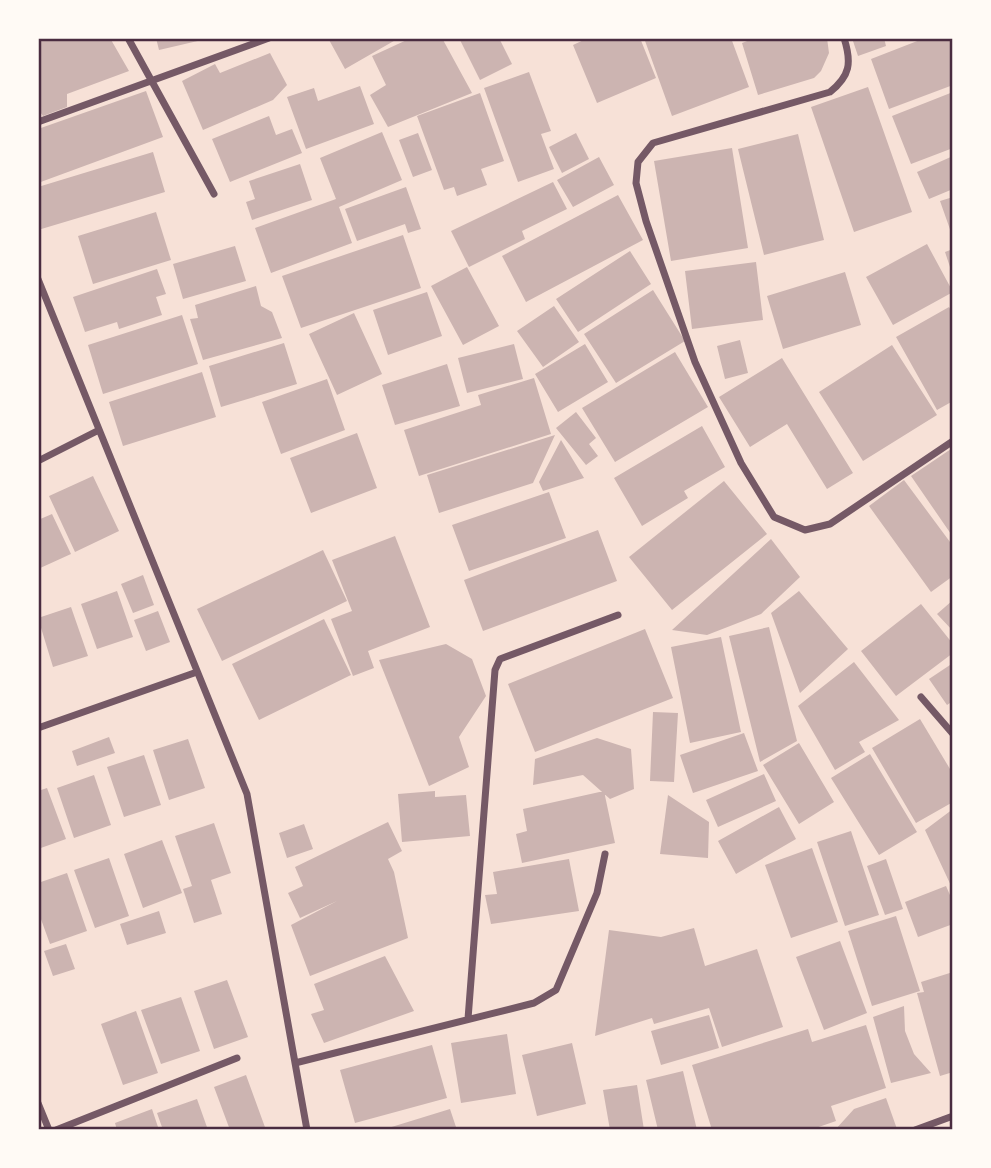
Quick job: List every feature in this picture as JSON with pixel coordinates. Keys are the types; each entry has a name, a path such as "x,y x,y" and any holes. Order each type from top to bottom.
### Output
{"street":[{"path":"128,38 214,194"},
{"path":"38,122 269,38"},
{"path":"844,38 849,54 849,69 844,81 830,92 653,143 638,162 636,183 646,221 695,362 741,463 774,517 805,530 830,524 953,441"},
{"path":"38,279 247,794 307,1129"},
{"path":"38,461 99,430"},
{"path":"468,1019 495,670 500,659 618,615"},
{"path":"38,728 197,672"},
{"path":"921,697 953,734"},
{"path":"295,1063 534,1003 556,990 597,893 605,854"},
{"path":"56,1129 237,1058"},
{"path":"38,1103 49,1129"},
{"path":"915,1129 953,1116"}],"building":[{"path":"47,38 110,38 129,71 67,94 67,107 43,116 38,109 38,43"},
{"path":"156,38 201,38 202,40 159,50"},
{"path":"328,38 399,38 345,69"},
{"path":"411,38 442,38 472,93 388,127 370,95 386,85 372,56"},
{"path":"459,38 499,38 512,64 480,80"},
{"path":"588,38 640,38 656,78 597,103 573,45"},
{"path":"644,38 731,38 749,87 672,116"},
{"path":"755,38 827,38 829,53 821,71 814,78 758,95 742,43"},
{"path":"852,38 884,38 886,46 858,56"},
{"path":"925,38 953,38 953,85 889,109 871,59"},
{"path":"270,53 287,85 273,100 203,130 182,81 215,64 220,73"},
{"path":"529,72 551,131 541,134 554,169 518,182 484,88"},
{"path":"360,86 374,124 306,149 287,97 314,88 318,101"},
{"path":"868,87 912,212 854,232 811,107"},
{"path":"146,91 163,137 38,183 38,129"},
{"path":"953,92 953,148 911,164 892,116"},
{"path":"480,93 504,161 481,169 487,185 457,196 454,187 444,190 417,116"},
{"path":"269,116 276,135 292,129 302,153 230,182 212,139"},
{"path":"382,132 402,180 339,207 352,243 271,273 255,228 336,199 320,158"},
{"path":"418,133 432,170 413,177 399,140"},
{"path":"576,133 589,159 562,173 549,147"},
{"path":"798,134 824,240 764,255 738,149"},
{"path":"732,148 748,248 671,261 654,161"},
{"path":"153,152 165,192 38,230 38,187"},
{"path":"953,156 953,189 929,199 917,172"},
{"path":"599,157 614,185 573,207 557,180"},
{"path":"300,164 312,200 252,220 246,202 255,199 249,181"},
{"path":"553,182 567,209 522,231 525,239 469,267 451,231"},
{"path":"406,187 421,229 408,233 405,224 357,241 345,209"},
{"path":"618,195 643,240 526,302 502,256"},
{"path":"953,197 953,235 952,235 940,201"},
{"path":"156,212 171,260 93,284 78,236"},
{"path":"403,235 421,288 301,328 282,276"},
{"path":"927,244 953,292 893,325 866,277"},
{"path":"235,246 246,281 183,299 173,264"},
{"path":"953,249 953,273 952,273 945,252"},
{"path":"630,251 651,284 578,332 556,299"},
{"path":"756,262 763,320 692,329 685,271"},
{"path":"467,267 499,326 463,345 431,286"},
{"path":"157,269 166,294 156,297 162,315 119,329 117,322 85,332 73,297"},
{"path":"845,272 861,325 783,349 767,296"},
{"path":"256,286 261,306 272,312 282,338 203,360 190,319 198,318 195,305"},
{"path":"653,290 685,341 616,383 584,334"},
{"path":"427,292 442,336 388,355 373,310"},
{"path":"554,306 579,342 543,367 517,331"},
{"path":"949,307 953,314 953,401 937,410 896,337"},
{"path":"354,313 382,374 337,395 309,334"},
{"path":"182,315 198,364 103,394 88,345"},
{"path":"740,340 748,373 725,379 717,346"},
{"path":"284,343 297,384 221,407 209,366"},
{"path":"514,344 523,379 467,393 458,358"},
{"path":"585,344 608,382 558,412 535,374"},
{"path":"892,345 937,415 863,461 819,392"},
{"path":"675,352 708,407 615,462 582,408"},
{"path":"782,358 853,473 827,489 787,424 750,447 719,397"},
{"path":"447,364 460,406 395,425 382,385"},
{"path":"202,372 216,417 123,446 109,402"},
{"path":"534,378 551,434 419,476 404,430 481,405 478,395"},
{"path":"327,379 345,430 281,454 262,402"},
{"path":"576,412 596,438 589,444 598,456 586,465 556,428"},
{"path":"702,426 725,467 684,491 688,498 642,526 614,478"},
{"path":"357,433 377,488 311,513 290,458"},
{"path":"555,435 533,483 439,513 427,475"},
{"path":"561,440 584,478 543,491 539,482"},
{"path":"951,449 953,451 953,537 911,476"},
{"path":"93,476 119,531 75,552 49,496"},
{"path":"904,480 953,546 953,576 931,592 869,506"},
{"path":"724,481 767,534 672,610 629,557"},
{"path":"549,492 566,538 469,571 452,525"},
{"path":"52,514 71,554 38,569 38,520"},
{"path":"598,530 617,581 483,631 464,580"},
{"path":"395,536 430,627 368,651 374,668 353,676 331,619 352,611 332,560"},
{"path":"771,539 800,577 761,614 707,635 672,630"},
{"path":"323,550 347,601 222,661 197,609"},
{"path":"143,575 154,605 133,613 121,584"},
{"path":"117,591 133,637 97,649 81,604"},
{"path":"799,591 848,649 800,693 771,613"},
{"path":"953,600 953,631 937,614"},
{"path":"921,604 953,644 953,653 896,696 861,651"},
{"path":"71,607 88,656 53,667 38,618"},
{"path":"158,611 170,642 146,651 134,620"},
{"path":"324,619 351,675 259,720 232,664"},
{"path":"769,627 797,741 760,762 729,636"},
{"path":"645,629 673,698 535,752 508,684"},
{"path":"721,637 741,732 690,743 671,647"},
{"path":"446,644 472,659 486,696 459,737 469,767 429,786 379,660"},
{"path":"854,662 899,720 859,742 865,752 835,770 798,706"},
{"path":"953,663 953,701 947,705 929,679"},
{"path":"653,712 678,713 674,782 650,781"},
{"path":"920,719 953,774 953,802 916,823 872,748"},
{"path":"744,733 758,771 693,793 680,755"},
{"path":"109,737 115,753 77,766 72,751"},
{"path":"597,738 631,749 634,789 610,799 583,775 533,785 535,759"},
{"path":"188,739 205,788 169,800 153,750"},
{"path":"799,743 834,802 799,824 763,765"},
{"path":"870,754 917,832 879,855 831,778"},
{"path":"144,755 161,805 124,817 107,767"},
{"path":"764,774 776,801 718,827 706,800"},
{"path":"94,775 111,825 74,838 57,788"},
{"path":"47,788 66,839 38,849 38,791"},
{"path":"435,791 435,797 466,795 470,836 402,842 398,794"},
{"path":"604,791 615,843 522,863 516,834 527,831 523,809"},
{"path":"668,795 709,822 708,858 660,854"},
{"path":"779,807 796,839 736,874 718,841"},
{"path":"953,809 953,890 925,830"},
{"path":"388,822 402,851 388,859 394,872 408,938 310,976 291,925 337,901 300,918 288,893 303,886 295,867"},
{"path":"214,823 231,873 211,880 222,914 194,923 183,889 192,886 175,836"},
{"path":"304,824 313,849 287,858 279,833"},
{"path":"851,831 879,915 845,926 817,842"},
{"path":"162,840 182,893 143,908 124,854"},
{"path":"812,848 838,922 791,938 765,865"},
{"path":"109,858 129,916 95,928 74,870"},
{"path":"569,859 579,911 491,924 485,895 497,894 493,872"},
{"path":"886,859 903,909 885,915 867,866"},
{"path":"67,873 87,931 50,944 38,911 38,883"},
{"path":"946,886 953,902 953,924 918,937 905,902"},
{"path":"159,911 166,933 127,945 120,924"},
{"path":"896,916 920,991 872,1006 848,931"},
{"path":"694,928 705,966 757,949 783,1027 722,1047 709,1008 654,1024 652,1018 595,1036 609,930 661,937"},
{"path":"840,941 867,1013 824,1030 796,957"},
{"path":"66,944 75,969 53,976 44,951"},
{"path":"385,956 414,1011 324,1043 311,1014 324,1010 314,984"},
{"path":"953,972 953,1072 940,1076 917,993 924,992 921,982"},
{"path":"227,980 248,1037 214,1049 194,991"},
{"path":"181,997 200,1051 161,1064 141,1010"},
{"path":"904,1006 905,1031 914,1054 931,1073 891,1083 873,1017"},
{"path":"136,1011 158,1073 123,1085 101,1024"},
{"path":"709,1015 719,1048 661,1065 651,1031"},
{"path":"866,1025 886,1088 831,1106 836,1121 810,1130 712,1130 692,1065 808,1029 812,1042"},
{"path":"507,1034 516,1094 461,1103 451,1043"},
{"path":"572,1043 586,1104 537,1116 522,1055"},
{"path":"432,1045 447,1098 355,1123 340,1070"},
{"path":"683,1071 697,1130 658,1130 646,1080"},
{"path":"246,1075 266,1130 230,1130 214,1087"},
{"path":"637,1085 644,1130 610,1130 603,1090"},
{"path":"886,1098 897,1129 835,1130 854,1109"},
{"path":"197,1099 208,1130 163,1130 157,1113"},
{"path":"152,1109 159,1130 117,1130 115,1123"},
{"path":"450,1109 457,1130 385,1130 385,1129"}]}
